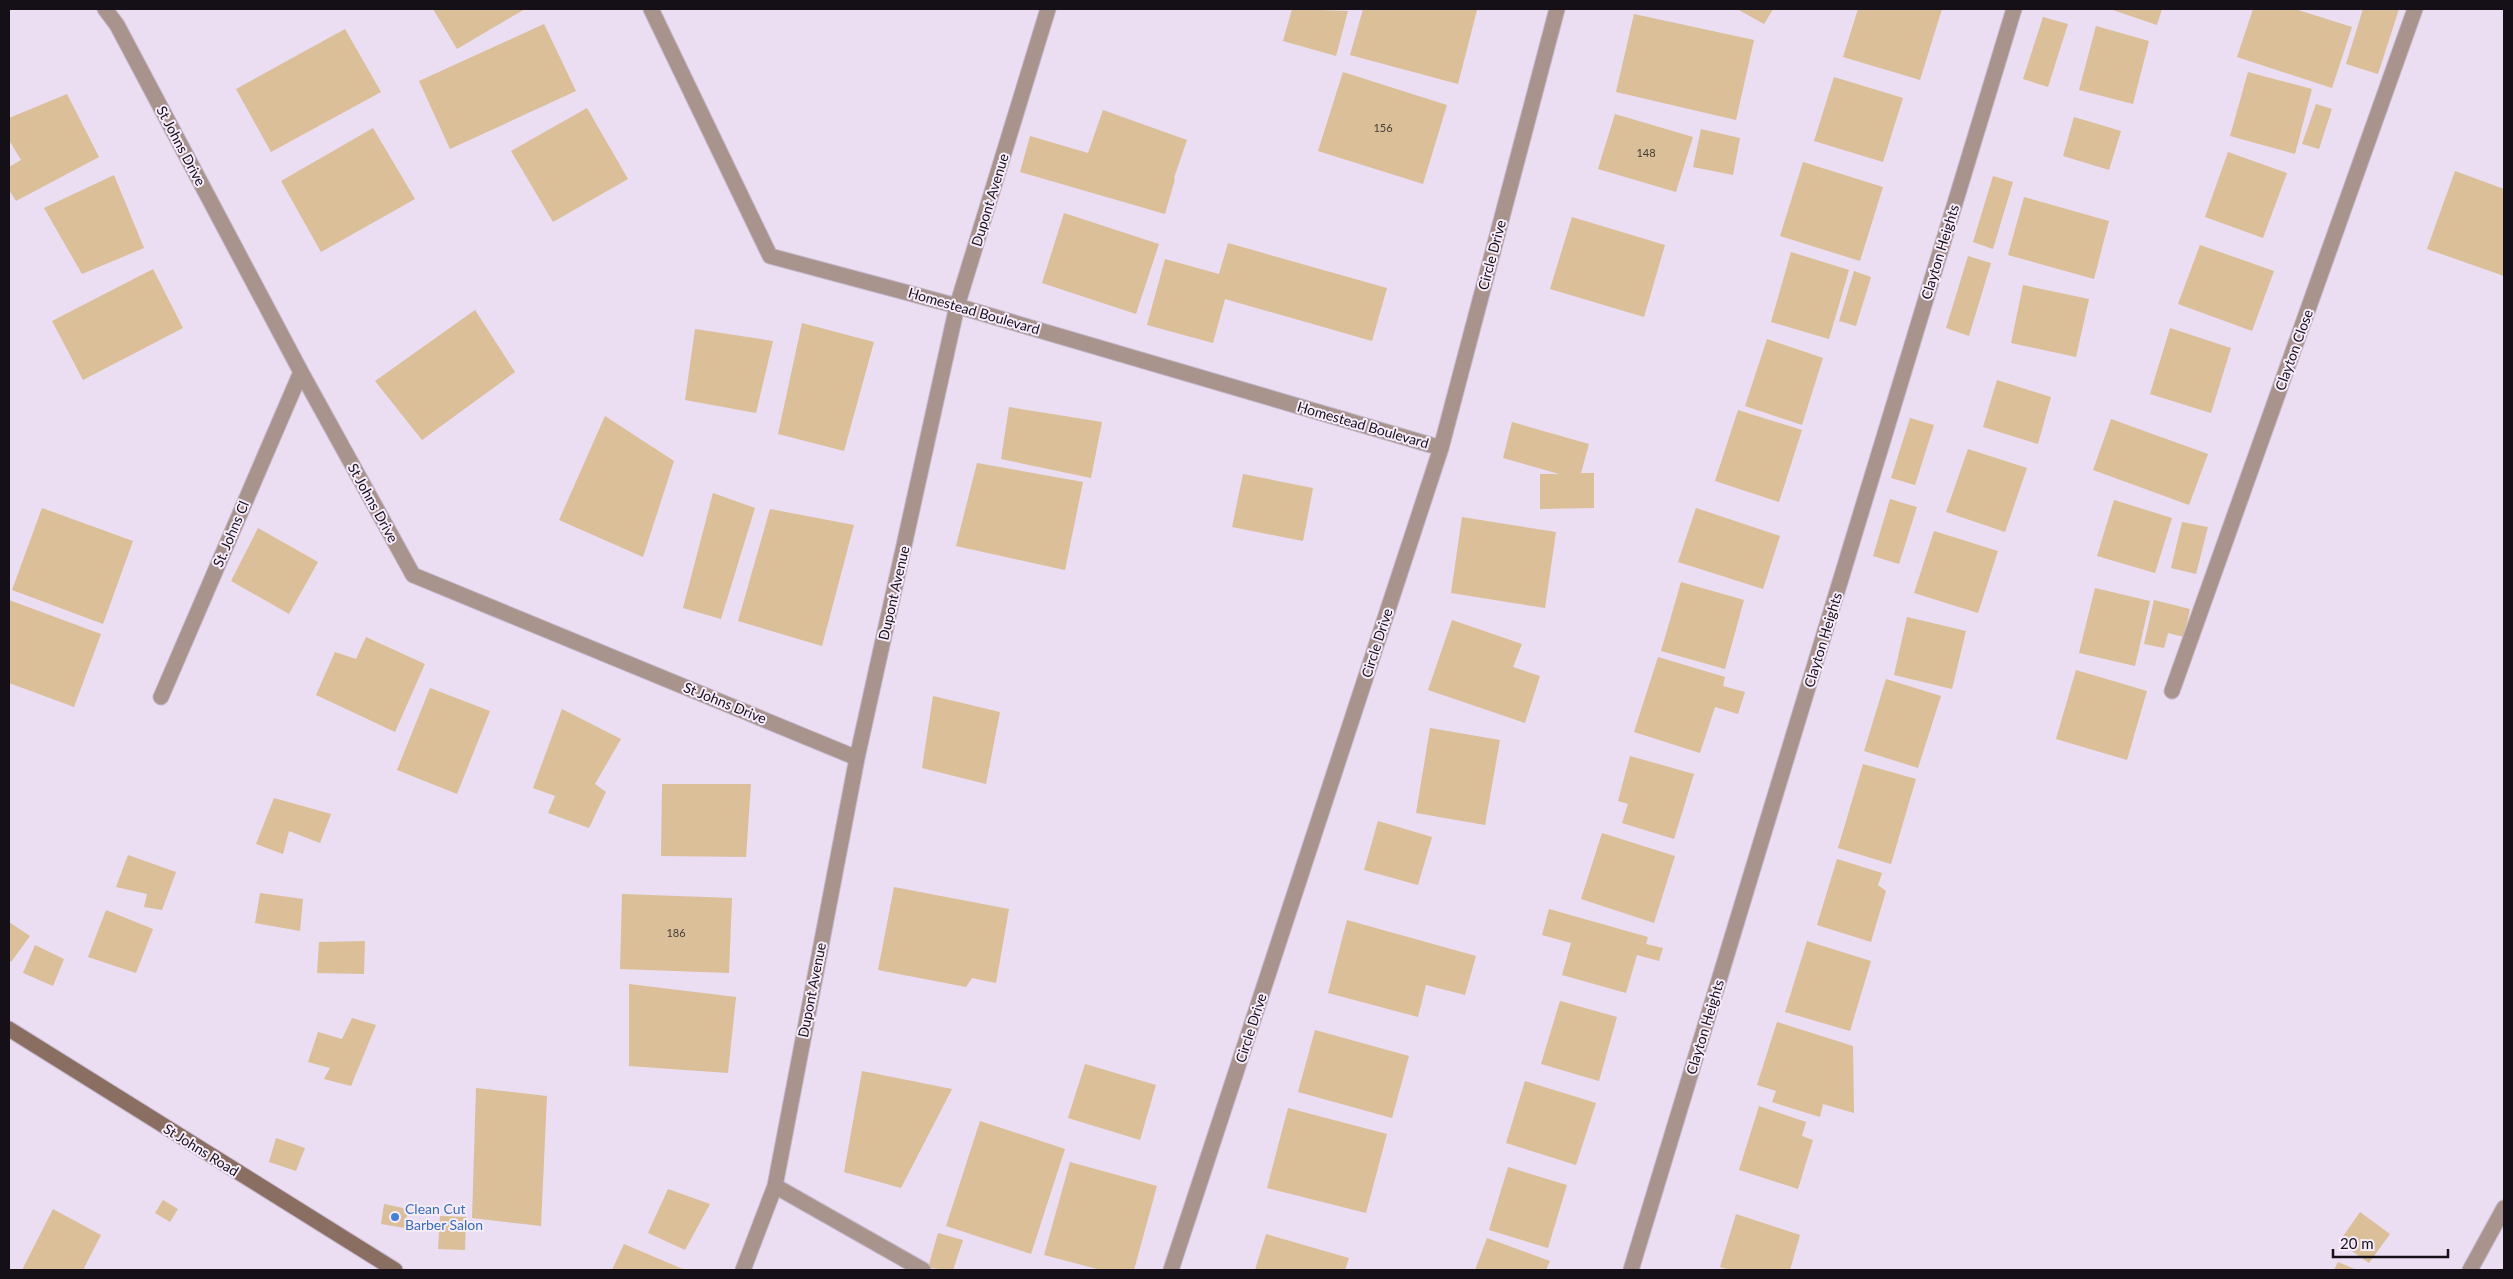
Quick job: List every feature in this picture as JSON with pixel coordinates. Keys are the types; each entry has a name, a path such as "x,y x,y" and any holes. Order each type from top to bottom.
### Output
{"main road":[{"name":"St Johns Road","path":"9,1029 395,1270"}],"street":[{"name":"St Johns Drive","path":"104,9 117,25 301,372 412,575 857,758"},
{"name":"Homestead Boulevard","path":"651,9 770,256 958,306 1441,448"},
{"name":"Dupont Avenue","path":"743,1270 774,1186 857,758 958,306 1048,9"},
{"name":"Circle Drive","path":"1172,1270 1441,448 1558,9"},
{"name":"Clayton Heights","path":"1631,1270 2014,9"},
{"name":"Clayton Close","path":"2172,692 2415,9"},
{"name":"St. Johns Cl","path":"161,697 301,372"},
{"path":"774,1186 922,1270"},
{"path":"2470,1270 2504,1208"}],"building":[{"path":"433,9 525,9 457,49"},
{"path":"1292,9 1348,11 1336,56 1283,41"},
{"path":"1363,9 1477,10 1458,84 1350,55"},
{"path":"1737,9 1773,9 1764,24"},
{"path":"1858,9 1942,9 1920,80 1843,57"},
{"path":"2110,9 2162,9 2157,25"},
{"path":"2253,9 2295,9 2352,27 2332,88 2237,57"},
{"path":"2363,9 2399,9 2378,74 2346,64"},
{"path":"1634,14 1754,40 1736,120 1616,92"},
{"path":"2043,17 2068,24 2048,87 2023,79"},
{"path":"544,24 576,91 450,149 419,81"},
{"path":"2096,26 2149,41 2133,104 2079,90"},
{"path":"345,29 381,92 271,152 236,89"},
{"path":"1343,72 1447,105 1423,184 1318,151"},
{"path":"2248,72 2312,89 2295,154 2230,136"},
{"path":"1834,77 1903,98 1883,162 1814,141"},
{"path":"67,94 99,157 16,201 9,190 9,167 21,160 9,140 9,118"},
{"path":"2316,104 2332,109 2319,149 2302,144"},
{"path":"587,108 628,179 553,222 511,151"},
{"path":"1103,110 1187,140 1174,178 1165,214 1020,172 1030,136 1088,153"},
{"path":"1615,114 1693,137 1676,192 1598,169"},
{"path":"2074,117 2121,131 2109,170 2063,156"},
{"path":"373,128 415,199 321,252 281,181"},
{"path":"1701,129 1740,138 1733,175 1693,167"},
{"path":"2228,152 2287,173 2263,238 2205,217"},
{"path":"1803,162 1883,187 1860,261 1780,236"},
{"path":"2455,171 2504,189 2504,276 2427,249"},
{"path":"114,175 144,248 82,274 44,208"},
{"path":"1993,176 2013,182 1993,249 1973,242"},
{"path":"2024,197 2109,221 2094,279 2008,255"},
{"path":"1064,213 1159,244 1136,314 1042,283"},
{"path":"1572,217 1665,245 1644,317 1550,289"},
{"path":"1228,243 1387,288 1372,341 1225,299 1213,343 1147,325 1165,259 1219,274"},
{"path":"2200,245 2274,271 2252,331 2178,304"},
{"path":"1791,252 1849,270 1829,339 1771,322"},
{"path":"1968,256 1991,263 1969,336 1946,328"},
{"path":"153,269 183,328 83,380 52,321"},
{"path":"1854,271 1871,277 1856,326 1839,321"},
{"path":"2023,285 2089,299 2076,357 2011,343"},
{"path":"475,310 515,372 422,440 375,381"},
{"path":"802,323 874,342 844,451 778,434"},
{"path":"2170,328 2231,348 2211,413 2150,394"},
{"path":"695,329 773,341 756,413 685,400"},
{"path":"1767,339 1823,358 1802,425 1745,406"},
{"path":"1997,380 2051,397 2038,444 1983,427"},
{"path":"1009,407 1102,422 1091,478 1001,459"},
{"path":"1738,410 1802,430 1779,502 1715,481"},
{"path":"605,416 674,461 643,557 559,520"},
{"path":"1910,418 1934,425 1915,485 1891,478"},
{"path":"2111,419 2208,454 2189,505 2093,470"},
{"path":"1512,422 1589,444 1581,473 1594,473 1594,508 1540,509 1540,474 1559,474 1503,458"},
{"path":"1968,449 2027,468 2005,532 1946,512"},
{"path":"977,463 1083,482 1065,570 956,546"},
{"path":"1243,474 1313,488 1303,541 1232,527"},
{"path":"713,493 755,508 721,619 683,608"},
{"path":"1890,499 1917,507 1899,564 1873,556"},
{"path":"2114,500 2172,518 2155,573 2097,556"},
{"path":"42,508 133,541 103,624 12,590"},
{"path":"1696,508 1780,536 1763,589 1678,562"},
{"path":"770,509 854,525 822,646 738,621"},
{"path":"1462,517 1556,532 1545,608 1451,593"},
{"path":"2182,522 2208,527 2196,574 2171,568"},
{"path":"258,528 318,562 289,614 231,581"},
{"path":"1934,531 1998,551 1978,613 1914,593"},
{"path":"1681,582 1744,600 1725,669 1661,651"},
{"path":"2095,588 2150,601 2135,666 2079,653"},
{"path":"9,600 101,634 74,707 9,683"},
{"path":"2154,600 2190,609 2184,637 2168,633 2164,648 2144,644"},
{"path":"1907,617 1966,631 1952,689 1894,675"},
{"path":"1452,620 1522,644 1513,667 1540,676 1525,723 1428,690"},
{"path":"366,637 425,664 395,732 316,695 335,652 356,659"},
{"path":"1658,657 1725,677 1723,686 1745,692 1738,714 1715,707 1700,753 1634,732"},
{"path":"2076,670 2147,691 2127,760 2056,739"},
{"path":"1886,679 1941,696 1918,768 1864,751"},
{"path":"430,688 490,711 457,794 397,770"},
{"path":"933,696 1000,712 986,784 922,768"},
{"path":"562,709 621,739 595,784 606,792 589,828 548,813 555,796 533,788"},
{"path":"1430,728 1500,740 1485,825 1416,813"},
{"path":"1630,756 1694,774 1674,839 1622,823 1628,804 1618,801"},
{"path":"1863,764 1916,779 1891,864 1838,848"},
{"path":"662,784 751,784 746,857 661,856"},
{"path":"274,798 331,814 320,843 289,831 283,854 256,844"},
{"path":"1378,821 1432,837 1418,885 1364,870"},
{"path":"1602,833 1675,856 1654,923 1581,899"},
{"path":"128,855 176,872 162,910 144,907 147,894 116,887"},
{"path":"1837,859 1882,873 1878,885 1886,891 1871,942 1817,925"},
{"path":"894,887 1009,909 996,983 972,978 966,987 878,970"},
{"path":"260,893 303,899 300,931 255,923"},
{"path":"622,894 732,898 729,973 620,969"},
{"path":"1549,909 1648,937 1646,944 1663,948 1659,961 1637,955 1626,993 1562,975 1571,943 1542,935"},
{"path":"106,910 153,929 136,973 88,957"},
{"path":"1347,920 1476,956 1465,995 1426,985 1418,1017 1328,993"},
{"path":"9,922 30,936 11,962 9,961"},
{"path":"365,941 364,974 317,973 319,942"},
{"path":"1807,941 1871,961 1850,1031 1785,1012"},
{"path":"35,945 64,959 53,986 23,973"},
{"path":"629,984 736,997 728,1073 629,1066"},
{"path":"1560,1001 1617,1017 1599,1081 1541,1064"},
{"path":"352,1018 376,1025 351,1086 324,1079 330,1068 308,1062 318,1032 342,1039"},
{"path":"1777,1022 1853,1046 1854,1113 1823,1104 1820,1117 1772,1102 1776,1091 1757,1085"},
{"path":"1315,1030 1409,1056 1392,1118 1298,1092"},
{"path":"1085,1064 1156,1085 1140,1140 1068,1118"},
{"path":"862,1071 952,1089 901,1188 844,1172"},
{"path":"1525,1081 1596,1103 1576,1165 1506,1143"},
{"path":"476,1088 547,1096 541,1226 472,1218"},
{"path":"1759,1106 1806,1122 1802,1136 1813,1140 1798,1189 1739,1170"},
{"path":"1288,1108 1387,1134 1366,1213 1267,1188"},
{"path":"980,1121 1065,1149 1031,1254 946,1226"},
{"path":"276,1138 305,1148 296,1171 269,1162"},
{"path":"1070,1162 1157,1186 1134,1270 1101,1270 1044,1255"},
{"path":"1508,1167 1567,1185 1548,1248 1489,1230"},
{"path":"668,1189 710,1204 685,1250 648,1233"},
{"path":"163,1200 178,1209 170,1222 155,1213"},
{"name":"Clean Cut Barber Salon","path":"384,1204 408,1209 405,1228 381,1224"},
{"path":"53,1209 101,1235 83,1270 22,1270"},
{"path":"2360,1212 2390,1234 2369,1263 2339,1242"},
{"path":"1736,1214 1800,1235 1790,1270 1731,1270 1720,1267"},
{"path":"440,1216 466,1217 465,1250 438,1249"},
{"path":"938,1233 963,1240 953,1270 928,1268"},
{"path":"1266,1234 1349,1258 1345,1270 1255,1270"},
{"path":"1487,1238 1550,1261 1546,1270 1475,1270"},
{"path":"624,1244 685,1270 612,1270"},
{"path":"2338,1262 2357,1270 2334,1270"}],"place":[{"name":"Clean Cut Barber Salon","path":"395,1217"}]}
